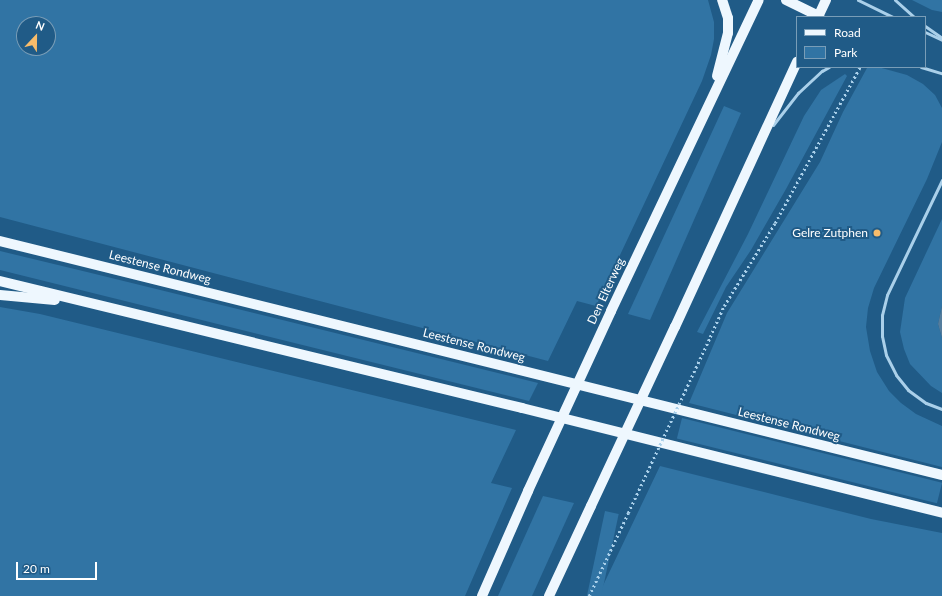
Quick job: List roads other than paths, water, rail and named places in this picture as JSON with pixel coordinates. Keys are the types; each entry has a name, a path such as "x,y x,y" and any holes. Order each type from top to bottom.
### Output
{"main road":[{"path":"705,112 722,61 728,33 728,18 722,0"},
{"name":"Den Elterweg","path":"482,596 528,491 611,311 759,0"},
{"path":"786,0 818,16"},
{"path":"820,16 826,0"},
{"path":"549,596 796,64"},
{"name":"Leestense Rondweg","path":"2,241 942,475"},
{"path":"0,281 522,408 942,513"},
{"path":"0,295 89,303"}],"lane":[{"path":"858,0 891,16"},
{"path":"895,0 913,16"},
{"path":"926,27 942,39"},
{"path":"926,32 942,39"},
{"path":"926,66 942,73"},
{"path":"761,140 798,93 827,68"},
{"path":"925,68 942,73"},
{"path":"942,180 887,295 882,315 882,336 886,355 896,375 904,385 926,403 942,409"}],"place":[{"name":"Gelre Zutphen","path":"877,233"}]}
